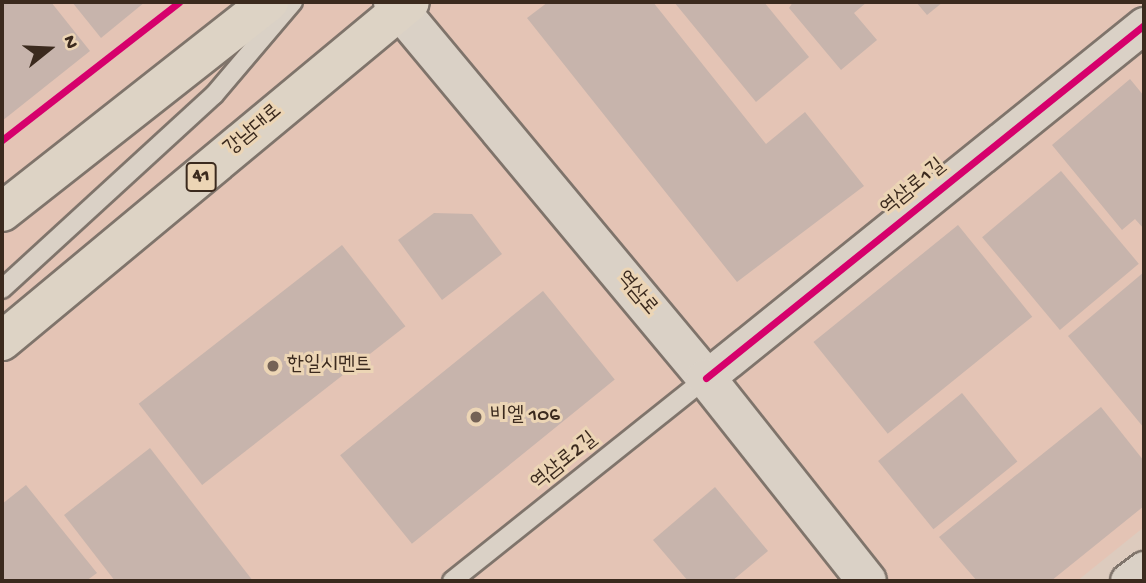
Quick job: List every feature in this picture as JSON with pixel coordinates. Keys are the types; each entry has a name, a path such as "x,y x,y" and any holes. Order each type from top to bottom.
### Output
{"main road":[{"path":"2,212 269,2"},
{"name":"강남대로","path":"2,341 401,5"},
{"name":"역삼로","path":"401,5 706,378 867,581"}],"street":[{"name":"역삼로1길","path":"706,378 1144,25"},
{"path":"1128,581 1144,569"}],"lane":[{"path":"2,289 214,95 293,2"},
{"name":"역삼로2길","path":"452,581 706,378"}],"shaded area":[{"path":"2,2 1144,2 1144,527 1077,581 2,581"}],"building":[{"path":"2,2 51,2 90,51 2,121"},
{"path":"72,2 145,2 101,38"},
{"path":"548,2 653,2 766,144 805,112 864,186 737,282 527,18"},
{"path":"674,2 764,2 809,57 756,102"},
{"path":"793,2 867,2 854,13 877,40 841,70 789,8"},
{"path":"916,2 943,2 927,15"},
{"path":"1130,79 1144,96 1144,229 1135,219 1122,230 1052,145"},
{"path":"1061,171 1139,264 1060,330 982,237"},
{"path":"434,213 472,214 502,254 442,300 398,240"},
{"path":"958,225 1032,317 888,434 813,342"},
{"name":"한일시멘트","path":"342,245 405,326 202,485 139,404"},
{"path":"1144,272 1144,428 1068,336"},
{"name":"비엘 106","path":"543,291 615,380 412,544 340,455"},
{"path":"962,393 1017,461 933,529 878,461"},
{"path":"1101,407 1144,461 1144,506 1051,581 977,581 939,537"},
{"path":"150,448 253,581 115,581 64,515"},
{"path":"26,485 97,573 86,581 2,581 2,504"},
{"path":"715,487 768,551 732,581 688,581 653,540"}],"cycle path":[{"path":"2,140 179,2"},
{"path":"706,378 1144,25"}],"place":[{"name":"한일시멘트","path":"273,366"},
{"name":"비엘 106","path":"476,417"}]}
